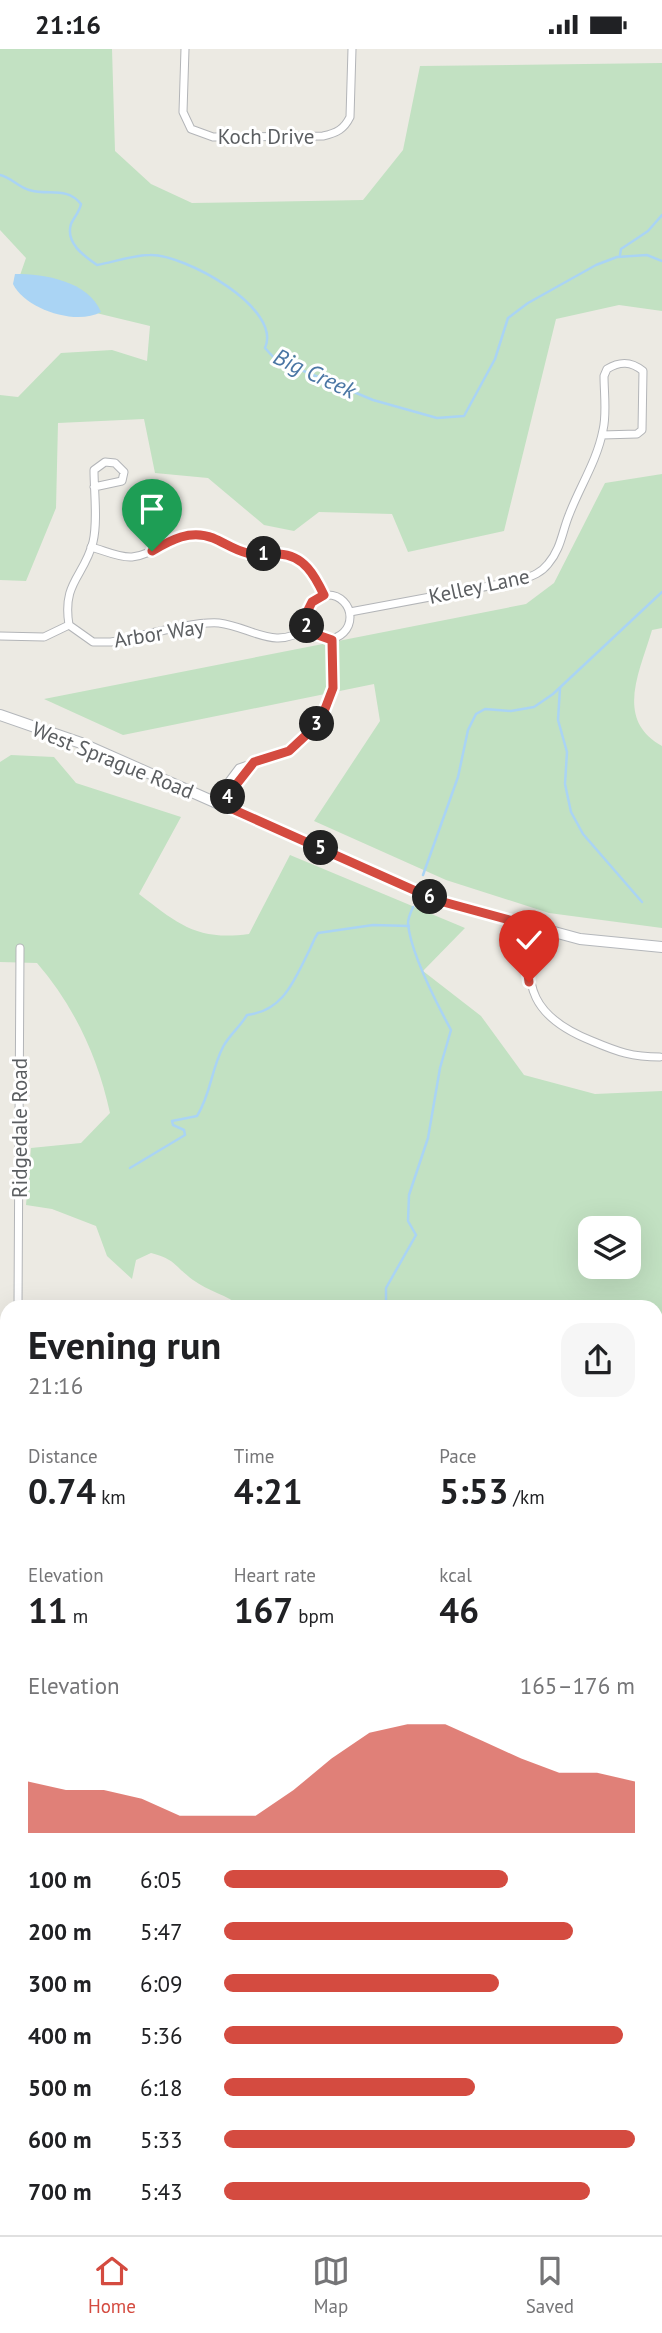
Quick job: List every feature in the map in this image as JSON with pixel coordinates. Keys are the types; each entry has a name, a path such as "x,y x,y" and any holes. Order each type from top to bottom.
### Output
{"street":[{"name":"Koch Drive","path":"185,49 183,112 191,129 213,137 335,134 345,127 350,117 352,49"},
{"name":"Kelley Lane","path":"350,612 521,580 540,572 561,545 564,529 586,482 602,435 604,376 607,369 625,362 636,365 643,371 642,430 637,433 602,435"},
{"path":"0,636 44,637 69,625 67,597 91,547 94,487 97,465 115,463 124,472 122,481 117,484 94,487"},
{"path":"91,547 135,557 176,538 192,534 212,537 250,554 286,555 304,564 315,575 324,595"},
{"path":"324,595 337,597 350,612 349,626 332,640 318,638 308,627 308,608 324,595"},
{"name":"Arbor Way","path":"69,625 93,642 111,642 217,623 261,638 279,638 301,633 308,627"},
{"path":"221,804 227,784 239,768 289,751 320,722 333,688 332,640"},
{"name":"West Sprague Road","path":"0,715 81,743 436,900 580,939 662,947"},
{"path":"535,927 527,967 529,982 544,1013 559,1026 633,1058 660,1057"},
{"name":"Ridgedale Road","path":"18,1300 20,948"}],"green space":[{"path":"0,49 112,49 115,151 151,184 192,203 363,200 403,150 420,66 662,63 662,311 619,305 556,319 504,531 408,552 392,514 319,512 294,531 264,525 208,478 155,473 144,419 58,423 56,508 26,581 0,580 0,395 18,397 61,353 112,350 147,361 150,326 30,297 18,281 26,258 0,230"},
{"path":"662,474 662,628 652,630 634,694 638,723 647,735 662,746 662,928 549,913 446,880 314,821 380,721 374,684 123,735 44,699 526,604 554,583 605,483"},
{"path":"11,755 54,757 76,783 181,817 139,894 189,928 215,935 249,934 290,855 465,928 423,971 481,1016 524,1075 595,1094 662,1091 662,1300 232,1300 199,1284 171,1261 151,1253 136,1260 132,1279 107,1256 96,1226 52,1209 26,1205 31,1148 81,1143 110,1113 99,1072 83,1033 62,997 37,963 0,962 0,762"}],"water":[{"path":"15,274 52,278 76,286 95,301 101,312 78,317 40,308 19,293 13,284"}],"waterway":[{"name":"Big Creek","path":"0,175 29,190 63,193 75,198 81,204 71,224 71,237 77,248 97,265 150,255 185,263 227,286 245,301 259,316 267,332 265,348 275,359 373,400 437,418 464,416 495,359 508,318 528,303 596,265 617,257 647,255 662,261"},
{"path":"620,255 621,249 648,231 662,215"},
{"path":"423,875 458,777 468,730 476,714 485,709 511,711 534,707 553,694 662,592"},
{"path":"560,688 558,720 567,752 565,784 571,812 583,834 642,902"},
{"path":"386,1300 386,1288 416,1235 408,1221 409,1195 428,1138 440,1068 451,1030 414,948 408,923 413,907"},
{"path":"130,1168 185,1135 184,1130 173,1125 172,1121 197,1116 225,1043 247,1015 270,1008 286,993 318,933 373,925 409,926"}],"route":[{"path":"152,551 176,538 192,534 212,537 250,554 286,555 304,564 315,575 324,595 312,602 306,614 306,621 312,633 318,638 332,640 333,688 320,722 289,751 254,762 239,785 221,804 436,900 535,927 527,967 529,982"}]}
